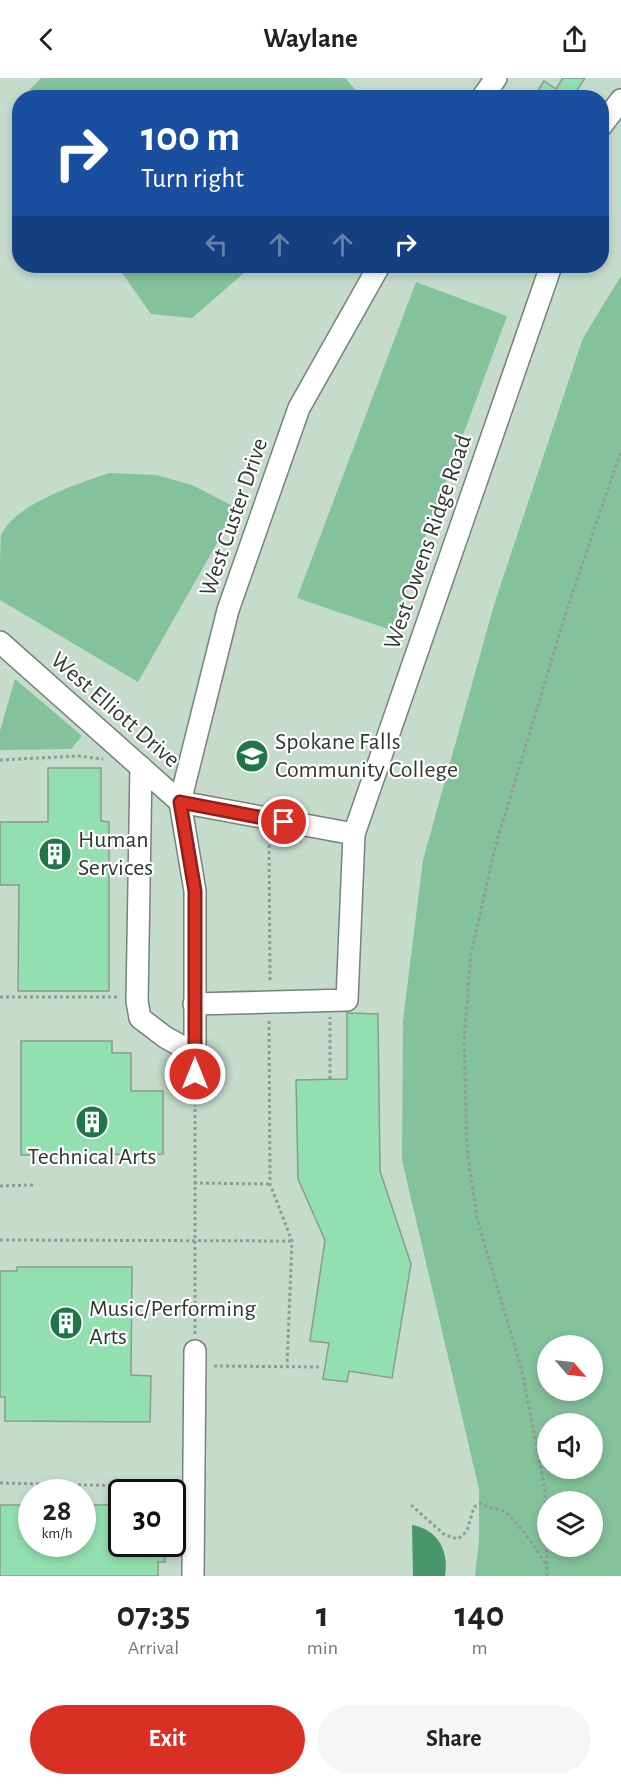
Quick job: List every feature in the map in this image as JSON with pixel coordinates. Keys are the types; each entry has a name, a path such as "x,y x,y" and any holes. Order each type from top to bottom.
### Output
{"street":[{"path":"609,116 621,100"},
{"name":"West Custer Drive","path":"180,802 228,610 299,408 375,273"},
{"name":"West Owens Ridge Road","path":"194,1005 347,1000 354,834 549,273"},
{"name":"West Elliott Drive","path":"0,642 180,802 195,891 195,1064"},
{"path":"138,765 136,1000 140,1018 195,1064"},
{"path":"180,802 354,834"},
{"path":"194,1576 195,1360"}],"path":[{"path":"547,1576 545,1490 522,1371 477,1218 467,1150 464,1041 471,954 495,848 567,609 621,451"},
{"path":"0,760 78,756 138,765"},
{"path":"270,987 271,819"},
{"path":"0,997 123,997"},
{"path":"321,1014 330,1014 330,1079"},
{"path":"258,1021 277,1021"},
{"path":"269,1021 270,1184 292,1241 287,1366"},
{"path":"195,1064 195,1360 218,1365 320,1366"},
{"path":"194,1182 270,1184"},
{"path":"0,1186 36,1185"},
{"path":"0,1240 292,1241"},
{"path":"0,1483 195,1487"},
{"path":"411,1505 446,1535 458,1539 467,1531 474,1507 481,1503 488,1508 504,1512 537,1549 548,1568"}],"shaded area":[{"name":"Spokane Falls Community College","path":"0,78 621,78 621,416 514,1576 0,1576"},
{"path":"41,78 345,78 356,90 30,90"},
{"path":"122,273 244,273 192,318 151,314"},
{"path":"621,276 621,1576 475,1576 479,1540 479,1489 402,1160 403,1021 423,860 494,605 583,338"},
{"path":"416,282 507,316 391,630 297,598"},
{"path":"109,473 156,475 192,485 237,508 138,682 0,600 1,535 9,524 20,513 49,496"},
{"path":"15,679 82,736 71,749 0,750 0,731"},
{"path":"412,1525 429,1531 440,1543 445,1558 445,1576 413,1576"}],"building":[{"path":"563,78 585,78 577,90 538,90 544,81 556,89"},
{"name":"Human Services","path":"48,768 101,768 101,821 109,822 109,991 18,991 19,885 0,885 0,822 48,822"},
{"path":"347,1013 378,1014 380,1171 411,1264 392,1378 349,1371 347,1382 323,1379 329,1343 310,1341 325,1240 298,1179 296,1080 347,1079"},
{"name":"Technical Arts","path":"21,1041 112,1041 112,1053 131,1053 131,1091 163,1091 163,1154 21,1155"},
{"name":"Music/Performing Arts","path":"17,1267 132,1267 131,1375 151,1376 150,1422 5,1421 5,1397 0,1397 0,1271 17,1271"},
{"path":"0,1505 18,1505 18,1557 96,1557 96,1505 108,1505 108,1557 165,1557 165,1562 158,1562 158,1576 0,1576"}],"place":[{"name":"Spokane Falls Community College","path":"252,756"},
{"name":"Human Services","path":"55,854"},
{"name":"Technical Arts","path":"92,1122"},
{"name":"Music/Performing Arts","path":"66,1323"}],"route":[{"path":"195,1074 195,891 180,802 284,822"}]}
